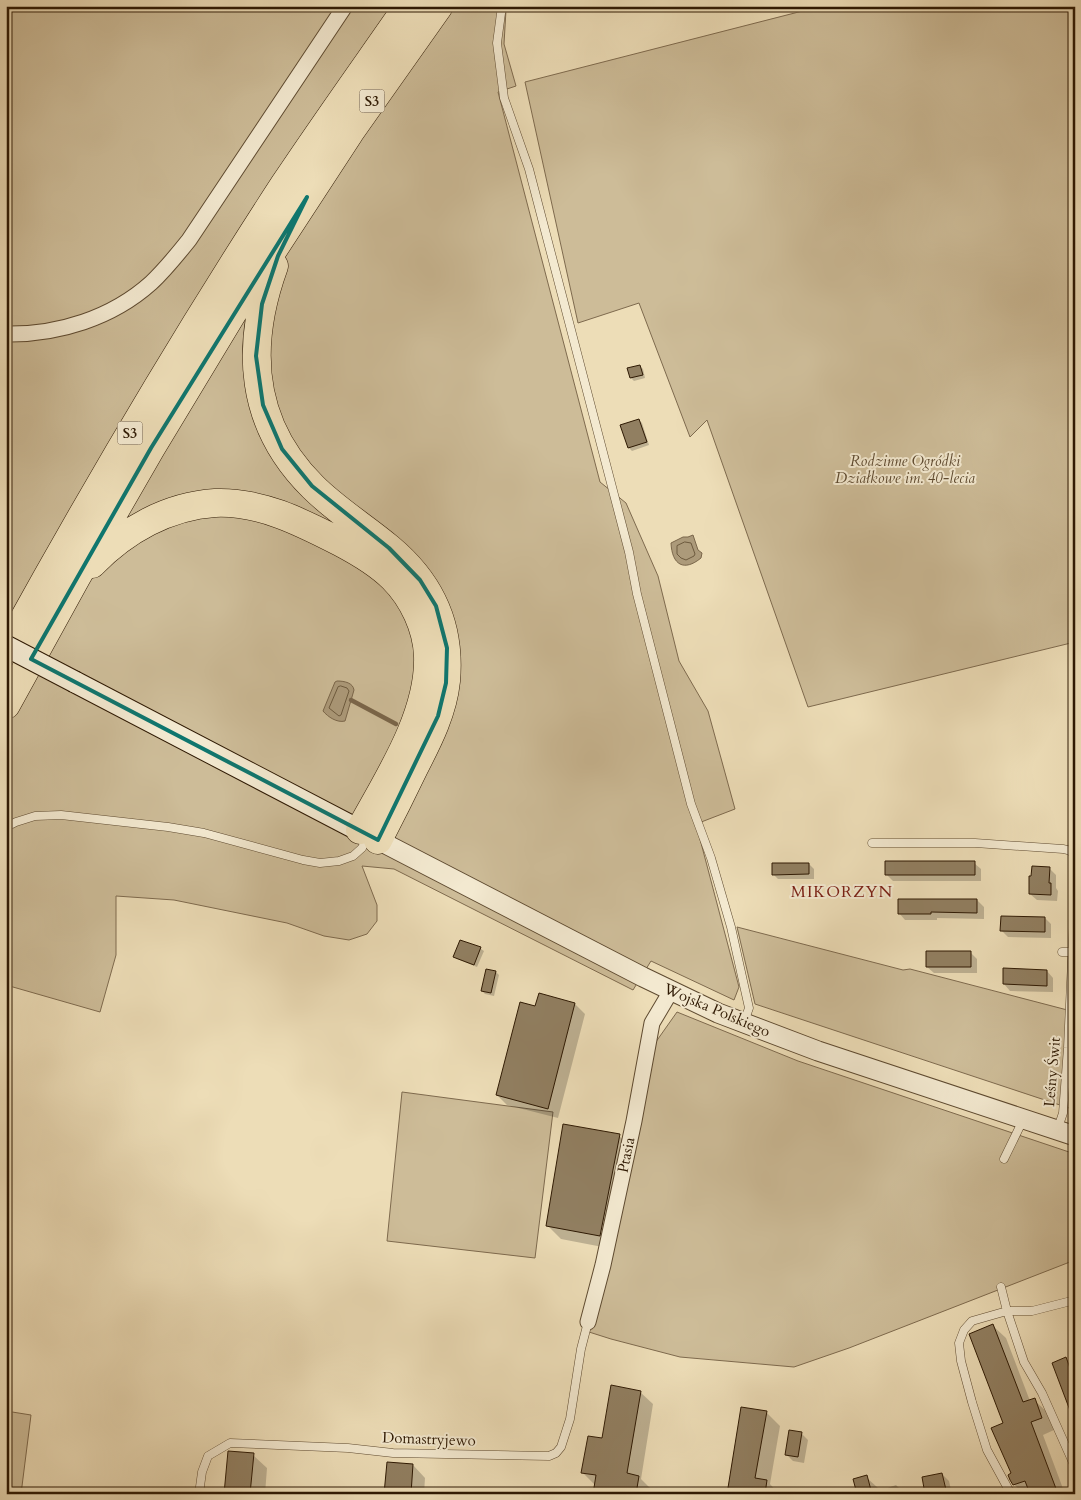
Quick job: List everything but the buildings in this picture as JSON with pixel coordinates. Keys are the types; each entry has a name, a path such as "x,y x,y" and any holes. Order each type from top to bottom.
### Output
{"highway":[{"name":"S3","path":"6,651 96,492 193,328 286,183 408,6"},
{"name":"S3","path":"6,705 64,599 189,384 307,197 356,123 439,6"},
{"path":"307,197 278,256 262,304 256,356 259,386 264,404 274,433 294,466 312,486 336,507 409,566 420,580 436,606 447,648 446,683 438,716 422,753 369,835"},
{"path":"64,599 100,556 133,531 166,514 191,506 210,504 243,504 281,514 338,542 384,570 407,595 415,610 422,627 428,656 423,698 369,835"}],"main road":[{"path":"6,646 369,835"}],"street":[{"path":"6,334 64,328 92,319 116,308 137,295 161,274 189,240 345,6"},
{"name":"Wojska Polskiego","path":"369,835 671,991 743,1023 818,1051 1066,1134"},
{"name":"Ptasia","path":"588,1322 603,1265 634,1122 652,1023 671,991"}],"lane":[{"path":"502,6 497,43 504,98 528,169 629,552 637,594 691,804 711,858 731,927 749,1008 743,1023"},
{"path":"6,827 35,816 61,815 204,833 320,863 339,861 353,856 362,848 369,835"},
{"path":"872,843 1018,845 1070,850 1075,858"},
{"name":"Leśny Świt","path":"1066,1134 1063,1113 1073,981 1072,952 1075,895"},
{"path":"1062,952 1072,952"},
{"path":"1004,1159 1023,1120"},
{"path":"1001,1287 1024,1362 1042,1393 1075,1466"},
{"path":"1011,1494 987,1450 960,1361 960,1343 964,1330 972,1321 1007,1311 1032,1312 1075,1300"},
{"name":"Domastryjewo","path":"199,1494 202,1472 208,1456 230,1443 348,1448 393,1453 549,1456 556,1453 561,1447 570,1419 581,1348 588,1322"}],"highlighted area":[{"path":"307,197 278,256 262,304 256,356 263,405 282,449 312,486 389,548 420,580 436,606 447,648 446,683 438,716 378,840 31,659 151,448"}],"green space":[{"path":"6,6 508,6 506,10 504,44 516,86 498,92 600,482 626,503 658,576 679,661 708,711 735,809 696,824 739,987 734,1000 651,961 633,990 394,869 362,866 377,905 377,921 367,934 349,940 324,936 287,923 174,900 116,896 116,955 100,1012 6,985"},
{"name":"Rodzinne Ogródki Działkowe im. 40-lecia","path":"822,6 1075,6 1075,642 808,707 707,420 690,437 639,303 578,323 525,82"},
{"path":"737,927 1075,1012 1075,1110 755,1004"},
{"path":"677,1012 798,1061 1075,1154 1075,1260 849,1348 794,1367 680,1357 589,1332 653,1046"},
{"path":"402,1092 553,1112 535,1258 387,1241"},
{"path":"6,1411 31,1415 21,1494 6,1494"}],"water":[{"path":"693,535 698,550 702,553 701,558 689,565 680,564 674,557 671,543 683,537"},
{"path":"337,681 348,683 354,690 345,721 333,719 323,711"}],"waterway":[{"path":"351,700 396,724"}],"district":[{"name":"MIKORZYN","path":"842,891"}]}
